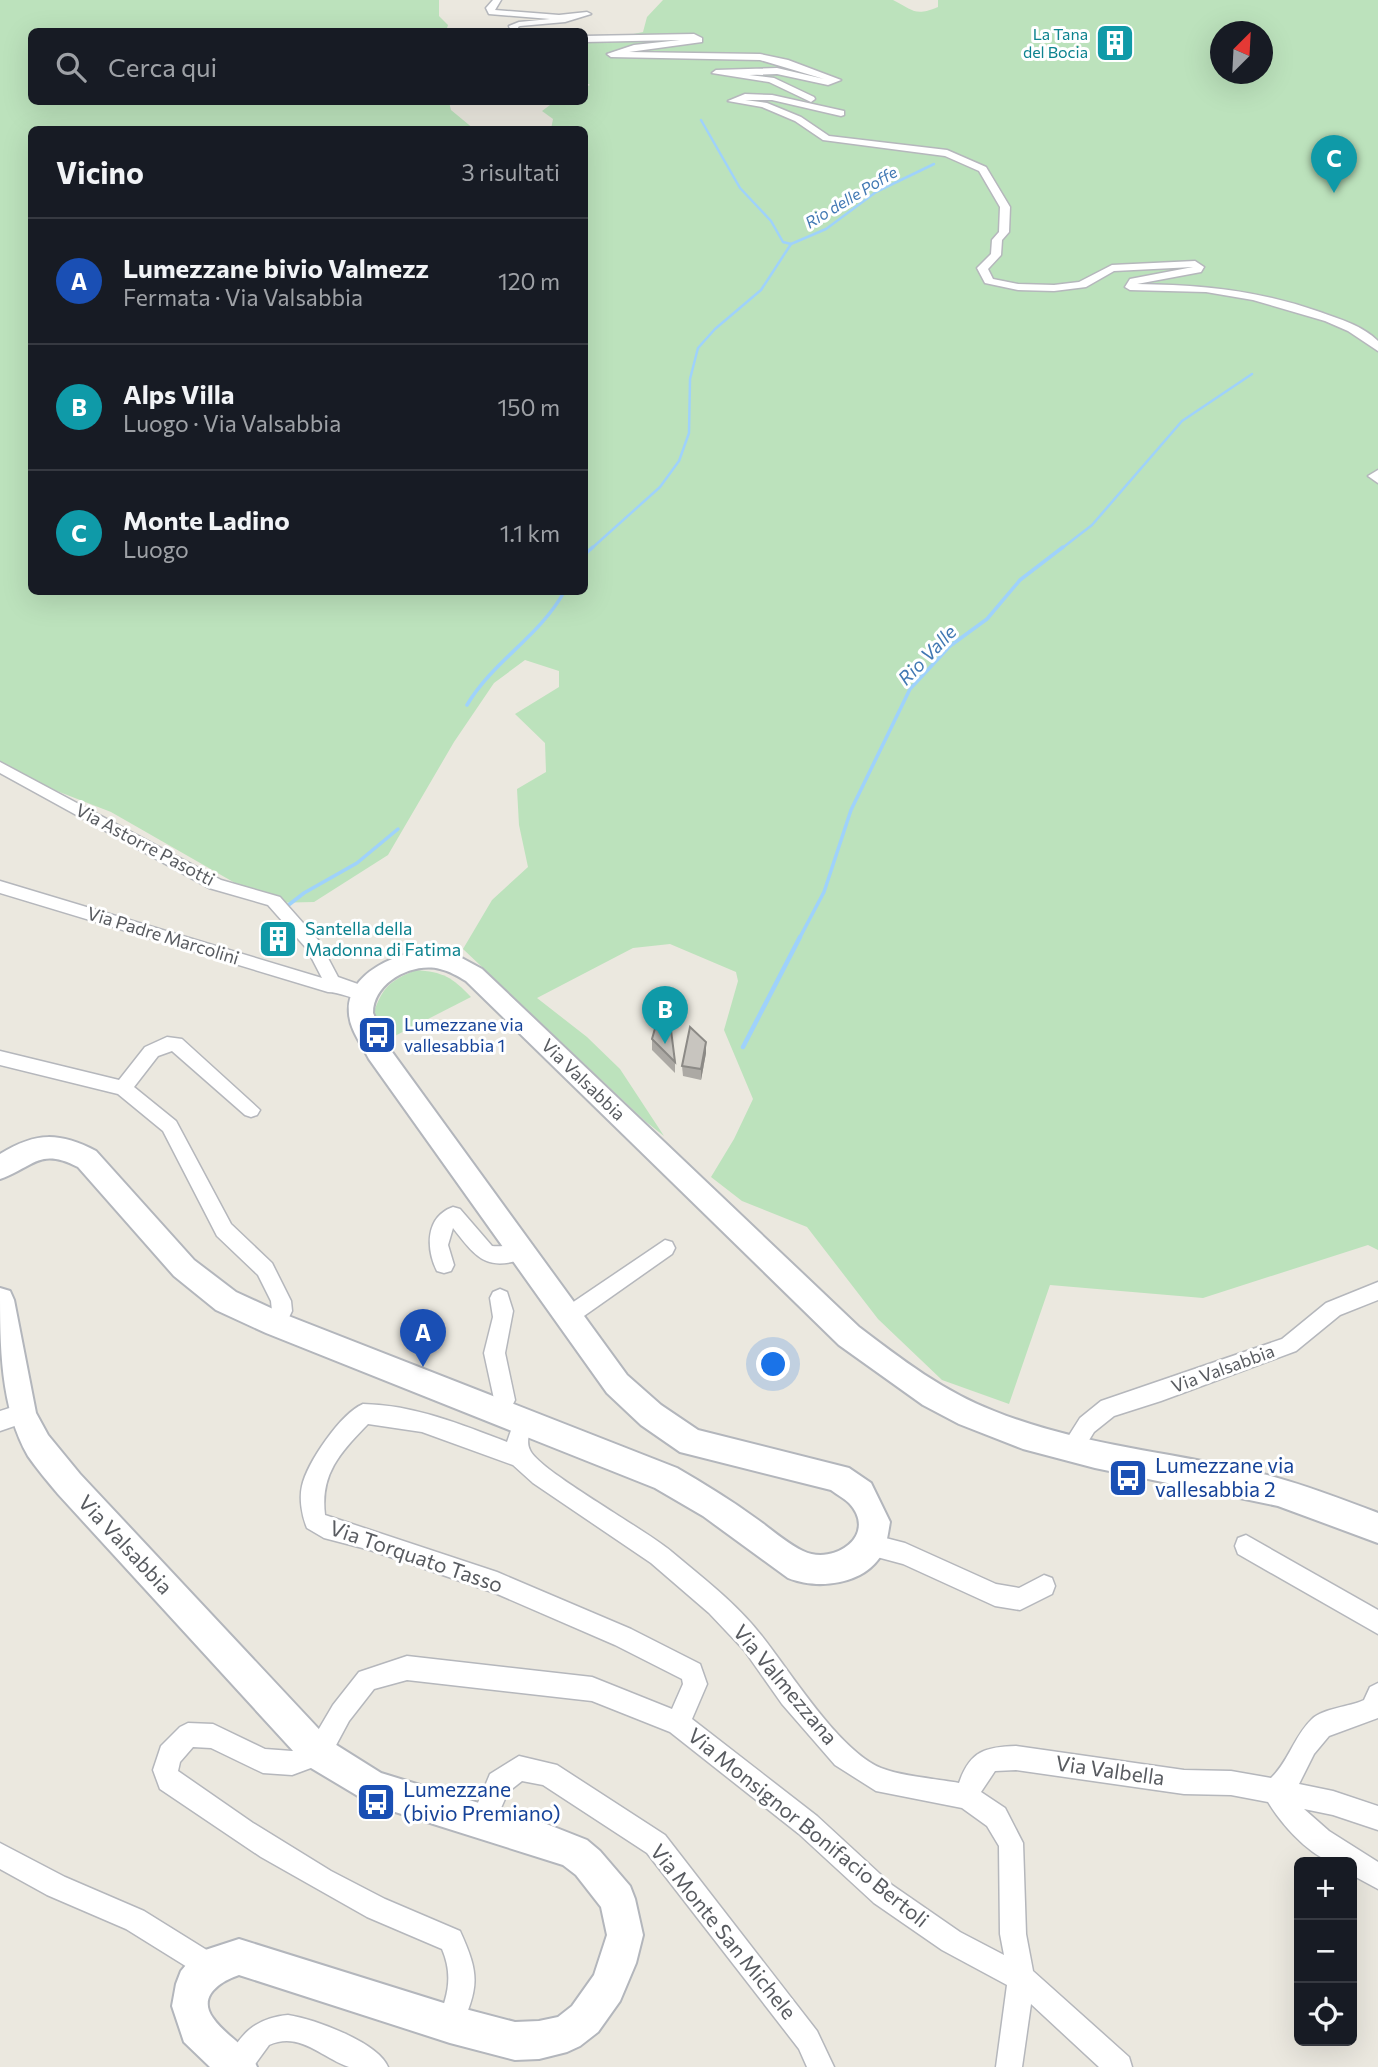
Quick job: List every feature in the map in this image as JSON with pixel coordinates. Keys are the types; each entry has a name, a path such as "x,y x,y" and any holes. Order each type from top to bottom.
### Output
{"main road":[{"name":"Via Valsabbia","path":"366,994 374,982 391,969 411,961 433,959 454,964 474,975 849,1336 892,1370 944,1402 989,1424 1072,1448 1278,1492 1378,1528"},
{"path":"0,1168 25,1151 51,1144 70,1150 87,1159 184,1268 226,1301 276,1324 666,1478 715,1506 799,1567 828,1570 856,1560 870,1545 875,1522 860,1493 838,1478 691,1442 651,1415 617,1384 566,1317 522,1251 379,1052 363,1025 361,1008 366,994"},
{"name":"Via Valsabbia","path":"0,1300 11,1417 69,1485 318,1753"},
{"path":"238,2067 197,2029 190,2006 194,1984 209,1966 239,1956 450,2024 515,2042 568,2033 585,2019 603,1995 618,1963 625,1935 617,1899 575,1852 373,1788 318,1753"}],"street":[{"path":"497,0 489,11 559,17 587,14 565,20 519,24 514,28"},
{"path":"588,38 694,37 699,40 634,48 611,54 760,57 785,62 837,80 828,82 776,71 716,73 771,79 817,102 840,109 841,113 830,112 769,98 746,97 732,101 764,105 798,120 826,138 947,153 983,169 1005,207 1006,214 1002,223 1004,232 997,240 996,255 982,268 989,281 1018,287 1054,288 1082,285 1111,268 1195,264 1199,267 1197,270 1134,281 1130,287 1206,289 1247,294 1309,311 1352,328 1366,334 1378,348"},
{"name":"Via Astorre Pasotti","path":"0,767 215,884 274,901 313,944 332,981 338,986"},
{"name":"Via Padre Marcolini","path":"0,887 328,986 366,994"},
{"path":"124,1088 149,1053 166,1043 176,1044 251,1110"},
{"path":"0,1058 124,1088 170,1126 224,1230 265,1269 281,1301 282,1311 276,1324"},
{"path":"444,1265 438,1254 439,1235 444,1221 453,1215 467,1236 487,1253 505,1257 522,1251"},
{"path":"566,1317 665,1248"},
{"name":"Via Valsabbia","path":"1072,1448 1087,1425 1108,1408 1161,1392 1289,1345 1333,1309 1378,1291"},
{"path":"500,1297 505,1312 495,1345 495,1368 521,1458"},
{"name":"Via Torquato Tasso","path":"521,1458 473,1439 384,1412 363,1414 351,1426 314,1480 312,1494 315,1521 324,1527 370,1539 497,1583 623,1637 692,1672 695,1684 678,1723"},
{"name":"Via Valmezzana","path":"521,1458 541,1476 659,1555 718,1605 752,1642 790,1696 844,1756 876,1779 967,1797 996,1817 1011,1843 1013,1934 1021,1978 1009,2067"},
{"path":"870,1545 905,1554 995,1595 1020,1599 1044,1586"},
{"path":"1246,1546 1378,1623"},
{"name":"Via Monsignor Bonifacio Bertoli","path":"318,1753 341,1713 367,1681 407,1668 592,1689 678,1723 808,1825 883,1894 951,1941 1021,1978 1119,2067"},
{"path":"1378,1695 1373,1708 1354,1717 1322,1726 1306,1746 1290,1777 1275,1791 1284,1808 1346,1859 1378,1876"},
{"path":"318,1753 292,1763 263,1761 213,1736 188,1735 170,1755 164,1770 169,1780 225,1821 296,1864 377,1908 451,1940 463,1966 465,1984 450,2024"},
{"name":"Via Valbella","path":"967,1797 973,1778 989,1759 1016,1758 1184,1782 1231,1783 1333,1803 1378,1818"},
{"name":"Via Monte San Michele","path":"482,1822 499,1783 519,1768 548,1774 656,1844 786,2010 808,2040 821,2067"},
{"path":"0,1855 56,1886 135,1920 209,1966"},
{"path":"238,2067 259,2036 286,2026 315,2035 375,2067"}],"green space":[{"path":"0,0 439,0 439,16 448,25 447,28 28,28 28,105 450,105 451,110 470,126 28,126 28,595 588,595 588,126 552,126 553,119 542,111 550,105 588,105 588,37 643,32 647,17 663,0 893,0 910,9 924,12 938,7 938,0 1378,0 1378,1250 1368,1245 1203,1298 1050,1285 1009,1404 942,1380 878,1319 807,1227 742,1201 711,1177 734,1139 753,1099 724,1030 738,981 736,972 670,944 633,948 537,998 587,1037 620,1069 664,1136 463,949 492,900 528,867 519,825 517,789 546,772 545,743 515,714 559,687 559,671 525,660 494,683 454,742 388,855 314,902 270,903 111,812 0,769"},
{"path":"416,970 446,977 471,997 385,1041 373,1014 388,986"}],"building":[{"path":"666,990 675,1062 652,1039"},
{"path":"690,1027 706,1042 701,1069 682,1066"}],"waterway":[{"path":"701,120 740,188 771,221 783,242 791,244"},
{"name":"Rio delle Poffe","path":"791,244 826,229 876,192 934,164"},
{"name":"Rio delle Poffe","path":"591,549 660,487 679,461 689,433 690,379 698,348 715,329 761,290 791,244"},
{"name":"Rio Valle","path":"1061,549 1092,525 1182,421 1252,374"},
{"name":"Rio delle Poffe","path":"588,551 593,547"},
{"name":"Rio Valle","path":"799,939 824,892 851,810 910,689 950,646 987,619 1020,580 1063,547"},
{"name":"Rio delle Poffe","path":"467,705 490,675 542,622 562,595"},
{"name":"Rio delle Poffe","path":"286,907 304,893 357,863 398,829"},
{"name":"Rio Valle","path":"743,1047 800,937"}],"place":[{"name":"La Tana del Bocia","path":"1115,43"},
{"name":"Monte Ladino","path":"1334,193"},
{"name":"Santella della Madonna di Fatima","path":"278,939"},
{"name":"Lumezzane via vallesabbia 1","path":"377,1035"},
{"name":"Alps Villa","path":"665,1044"},
{"name":"Lumezzane bivio Valmezz","path":"423,1367"},
{"name":"Lumezzane via vallesabbia 2","path":"1128,1478"},
{"name":"Lumezzane (bivio Premiano)","path":"376,1802"}]}
